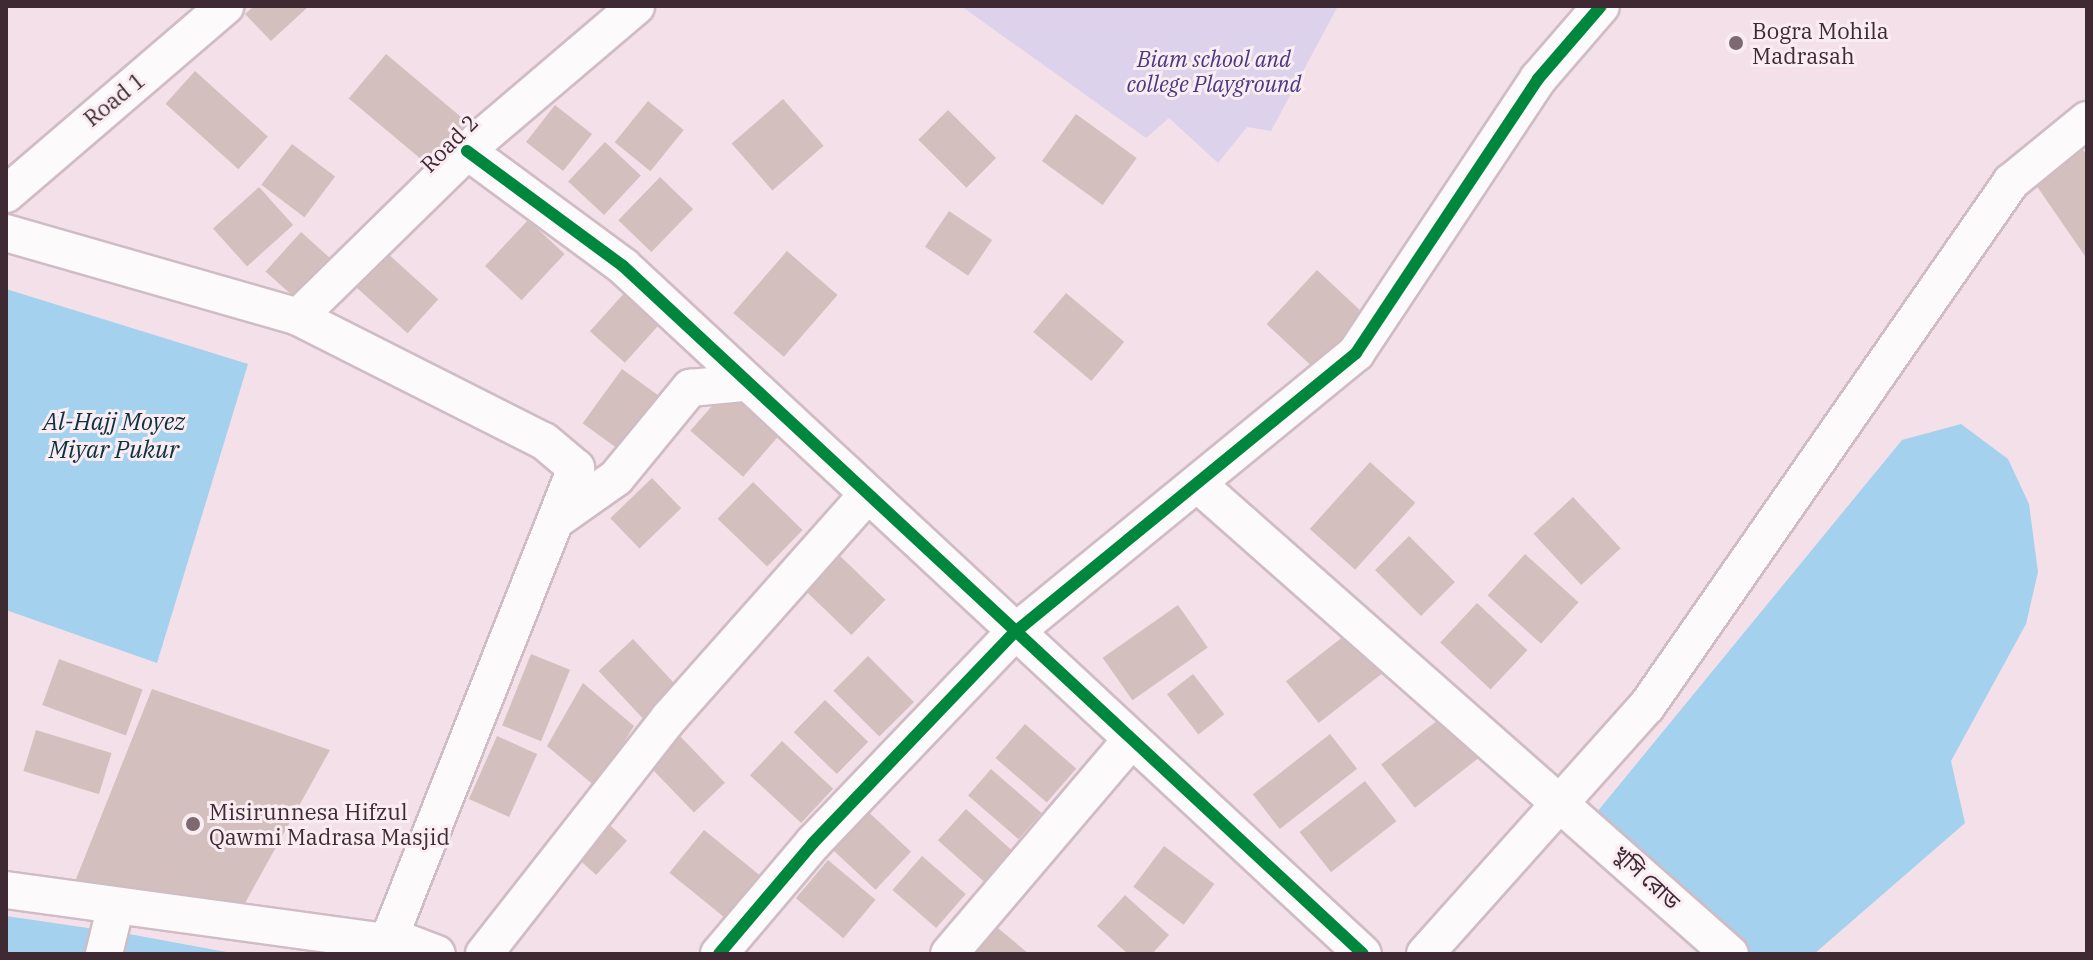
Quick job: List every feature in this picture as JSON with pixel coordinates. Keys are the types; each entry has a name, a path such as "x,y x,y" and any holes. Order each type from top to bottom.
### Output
{"street":[{"name":"Road 1","path":"6,194 225,6"},
{"name":"Road 2","path":"298,317 467,151 636,6"},
{"path":"719,954 813,843 1014,633 1200,486 1356,353 1538,79 1601,6"},
{"path":"1425,954 1647,706 2011,182 2087,120"},
{"path":"467,151 623,266 743,383 1363,954"},
{"path":"6,233 298,317 544,441 576,468 387,942 115,909 6,890"},
{"path":"555,521 616,478 690,388 743,383"},
{"name":"খুসি রোড","path":"1200,486 1563,800 1730,954"},
{"path":"484,954 669,718 866,496"},
{"path":"949,954 1131,740"},
{"path":"104,954 115,909"},
{"path":"390,936 437,954"}],"green space":[{"name":"Biam school and college Playground","path":"961,6 1338,6 1271,131 1247,127 1218,163 1169,118 1146,138"}],"water":[{"name":"Al-Hajj Moyez Miyar Pukur","path":"6,289 248,364 157,663 6,610"},
{"path":"1961,424 2008,459 2029,504 2038,572 2026,624 1951,761 1965,823 1814,954 1730,954 1588,823 1902,440"},
{"path":"6,916 129,934 237,954 6,954"}],"building":[{"path":"254,6 309,6 271,41 245,14"},
{"path":"386,54 466,121 429,166 349,98"},
{"path":"195,71 268,137 238,169 166,104"},
{"path":"783,99 824,146 772,190 732,144"},
{"path":"648,101 684,130 650,171 615,142"},
{"path":"555,105 592,134 563,171 526,142"},
{"path":"948,110 996,158 966,188 918,140"},
{"path":"1076,114 1137,158 1103,205 1042,161"},
{"path":"605,142 641,175 604,215 568,181"},
{"path":"292,144 335,176 304,217 261,185"},
{"path":"2082,148 2087,155 2087,259 2034,182"},
{"path":"660,177 693,209 651,252 618,220"},
{"path":"259,187 293,225 247,266 213,228"},
{"path":"949,211 992,240 968,276 925,247"},
{"path":"528,220 565,254 522,300 485,266"},
{"path":"301,232 338,265 303,305 266,271"},
{"path":"787,251 838,295 784,357 733,313"},
{"path":"387,253 438,299 407,333 356,287"},
{"path":"1317,270 1366,316 1316,370 1267,324"},
{"path":"628,289 663,320 625,363 590,331"},
{"path":"1066,293 1124,342 1091,381 1033,332"},
{"path":"622,369 666,401 626,455 583,423"},
{"path":"731,384 784,430 743,477 690,431"},
{"path":"1370,462 1415,503 1355,570 1310,529"},
{"path":"652,478 681,508 639,549 610,518"},
{"path":"753,482 803,530 767,567 718,519"},
{"path":"1573,497 1621,548 1581,585 1534,534"},
{"path":"1409,536 1455,582 1421,616 1375,570"},
{"path":"838,554 885,600 851,635 804,589"},
{"path":"1525,554 1579,602 1541,644 1488,596"},
{"path":"1477,603 1527,650 1491,690 1440,642"},
{"path":"1178,605 1208,648 1132,700 1103,658"},
{"path":"1353,629 1386,671 1319,723 1286,681"},
{"path":"633,639 680,689 646,722 599,671"},
{"path":"531,654 570,670 541,741 502,725"},
{"path":"868,656 914,702 879,737 833,691"},
{"path":"59,659 143,689 126,735 42,705"},
{"path":"1193,674 1224,714 1198,735 1167,694"},
{"path":"583,683 634,726 596,787 547,746"},
{"name":"Misirunnesa Hifzul Qawmi Madrasa Masjid","path":"152,689 330,750 235,921 68,899"},
{"path":"825,700 868,742 837,774 794,732"},
{"path":"1452,709 1486,752 1415,808 1381,764"},
{"path":"1025,724 1076,769 1047,803 995,758"},
{"path":"36,730 112,753 99,794 23,771"},
{"path":"677,733 725,783 694,813 646,763"},
{"path":"1330,734 1357,769 1280,829 1253,794"},
{"path":"497,736 537,754 509,817 469,799"},
{"path":"782,741 833,789 801,823 750,775"},
{"path":"991,769 1042,813 1019,839 968,795"},
{"path":"1365,781 1396,821 1331,872 1300,832"},
{"path":"862,806 911,852 876,890 827,844"},
{"path":"966,809 1013,851 985,882 938,840"},
{"path":"604,820 627,841 596,875 573,854"},
{"path":"704,830 759,875 725,917 669,873"},
{"path":"1164,846 1214,884 1184,925 1133,887"},
{"path":"922,856 966,894 936,928 892,890"},
{"path":"828,860 875,900 843,938 796,898"},
{"path":"1125,895 1169,935 1152,954 1128,954 1097,926"},
{"path":"993,924 1029,954 967,954"}],"cycle path":[{"path":"719,954 813,843 1014,633 1356,353 1538,79 1601,6"},
{"path":"467,151 623,266 1363,954"}],"place":[{"name":"Bogra Mohila Madrasah","path":"1736,43"},
{"name":"Misirunnesa Hifzul Qawmi Madrasa Masjid","path":"193,824"}]}
